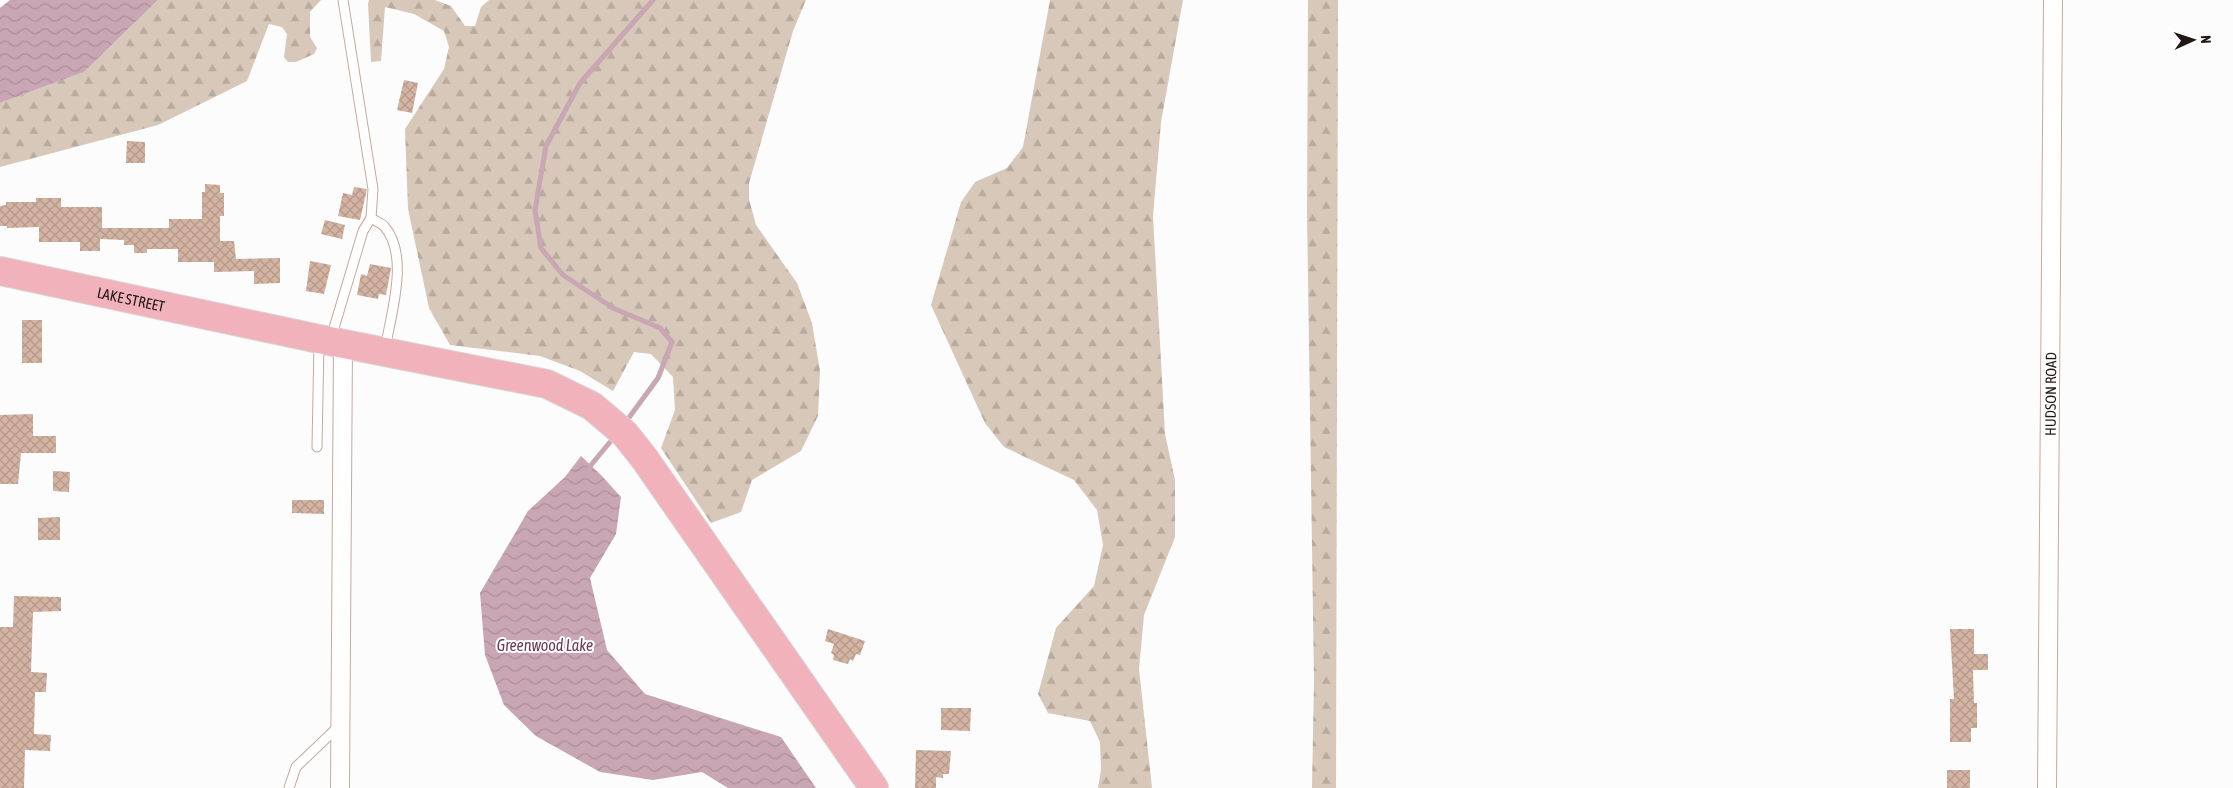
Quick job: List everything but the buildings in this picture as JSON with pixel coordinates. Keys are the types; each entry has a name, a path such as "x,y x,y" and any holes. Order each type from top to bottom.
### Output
{"main road":[{"name":"LAKE STREET","path":"0,271 384,352 548,384 592,406 625,434 644,458 874,788"}],"street":[{"name":"HUDSON ROAD","path":"2047,788 2053,0"},
{"path":"331,341 341,724 340,788"}],"lane":[{"path":"317,447 331,341 363,231 371,218 373,189 343,0"},
{"path":"371,218 384,225 397,248 399,265 384,352"},
{"path":"289,788 296,767 341,724"}],"green space":[{"path":"158,0 321,0 310,12 310,37 317,48 314,54 296,62 288,62 284,57 287,34 282,27 269,24 247,81 158,125 0,167 0,103 84,72"},
{"path":"369,0 435,0 451,6 465,26 475,26 481,7 489,0 806,0 793,31 749,183 749,199 756,225 797,283 812,323 820,371 818,416 801,451 752,480 741,512 711,523 661,448 675,410 673,377 651,354 634,352 613,391 580,371 540,356 450,345 429,308 408,209 405,129 444,69 449,47 444,31 414,14 385,7 381,61 371,62"},
{"path":"1050,0 1183,0 1161,122 1153,216 1165,434 1175,480 1175,537 1144,615 1139,669 1152,788 1098,788 1101,770 1100,742 1090,721 1048,713 1038,694 1056,628 1094,586 1103,545 1097,510 1074,480 1004,447 985,423 931,305 961,202 975,182 1007,168 1023,147"},
{"path":"1308,0 1338,0 1336,788 1312,788 1314,679 1307,213"}],"water":[{"path":"10,0 158,0 84,72 0,103 0,8"},
{"name":"Greenwood Lake","path":"581,456 621,497 616,534 590,578 607,650 645,694 781,737 816,788 728,788 702,772 653,780 600,772 536,736 504,705 485,655 480,593 528,511 565,477"}],"waterway":[{"path":"625,423 658,378 672,342 660,328 613,308 563,275 541,248 535,210 546,146 580,83 653,0"},
{"path":"589,471 591,465 615,436"}]}
